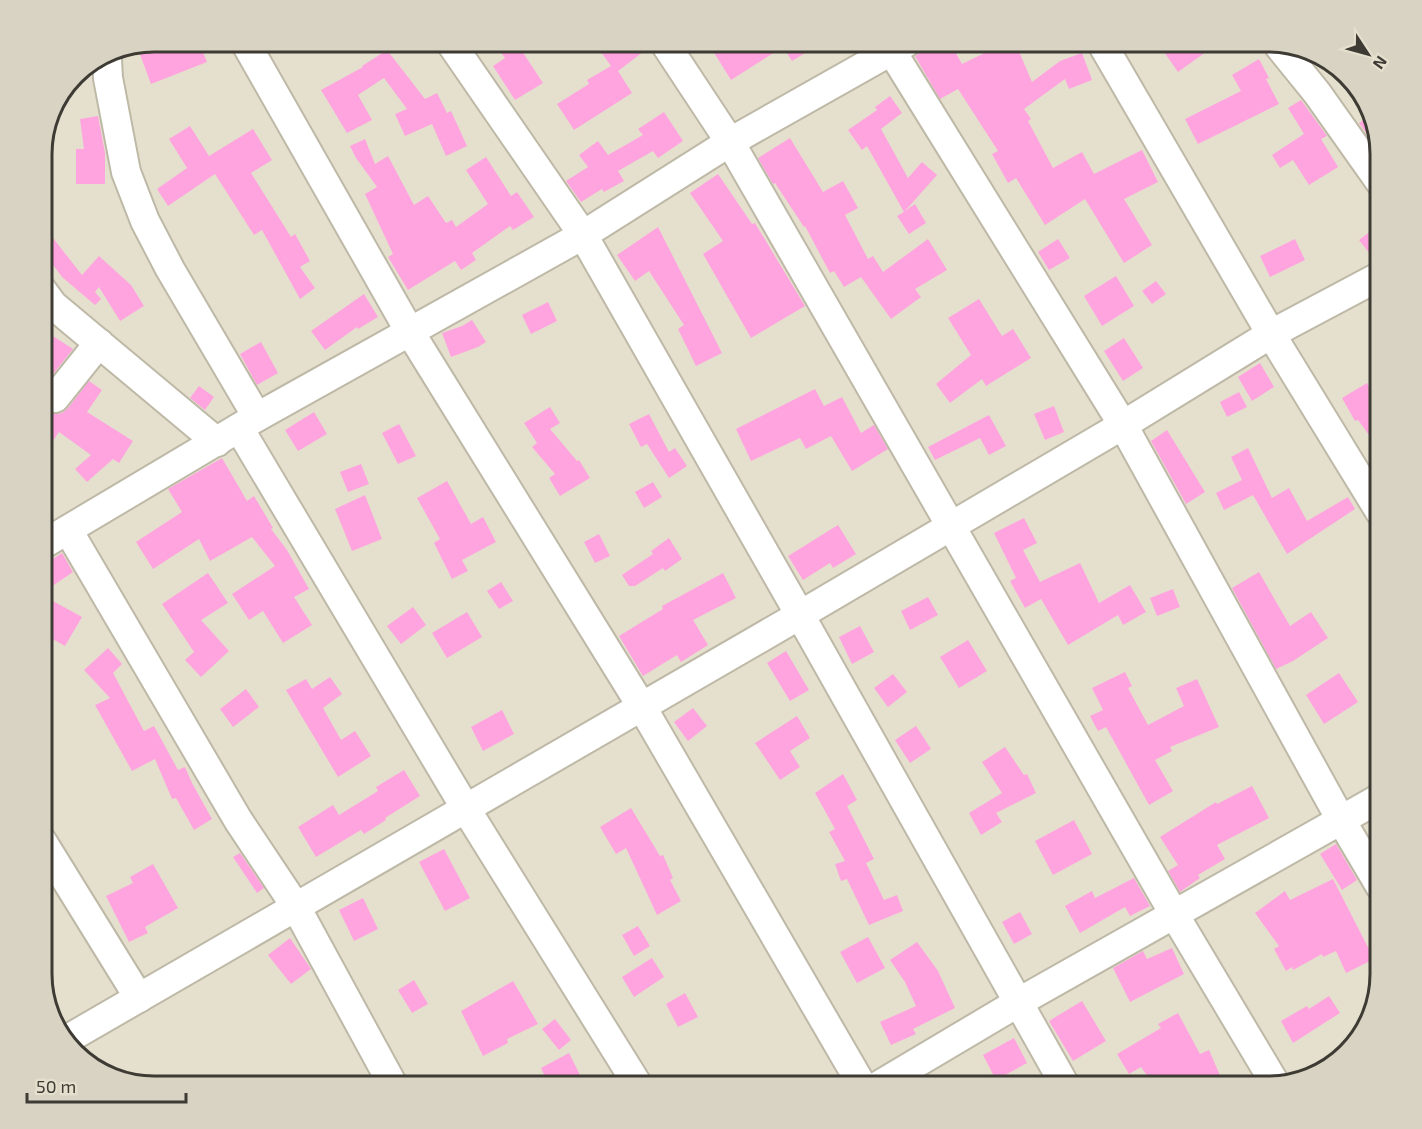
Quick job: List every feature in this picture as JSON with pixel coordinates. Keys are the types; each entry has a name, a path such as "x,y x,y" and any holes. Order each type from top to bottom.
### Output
{"street":[{"path":"251,52 410,332 642,707 857,1076"},
{"path":"457,52 583,235 1060,1076"},
{"path":"671,52 730,142 1174,914 1271,1076"},
{"path":"53,539 238,429 583,235 730,142 883,52"},
{"path":"899,52 1123,425 1370,869"},
{"path":"1107,52 1271,334 1370,496"},
{"path":"1285,54 1317,93 1370,168"},
{"path":"107,65 126,172 144,220 170,269 238,429 466,809 632,1076"},
{"path":"74,1036 800,615 1123,425 1271,334 1370,281"},
{"path":"53,305 99,343 238,429"},
{"path":"55,398 99,343"},
{"path":"68,530 238,820 296,907 388,1076"},
{"path":"895,1076 1019,1002 1370,804"},
{"path":"53,859 139,998"}],"building":[{"path":"203,52 207,62 151,84 140,54"},
{"path":"384,52 389,52 425,99 437,93 447,113 451,111 467,146 446,156 432,124 405,136 395,114 407,109 384,78 358,95 372,120 347,133 321,90"},
{"path":"500,52 523,52 543,83 515,100 493,66 505,58"},
{"path":"601,52 643,52 618,71 632,93 574,130 557,104 589,84 587,80 611,66"},
{"path":"714,52 775,52 731,80"},
{"path":"786,52 807,52 792,61"},
{"path":"921,52 955,52 962,64 987,52 1019,52 1032,82 1060,61 1082,53 1092,80 1069,89 1065,79 1024,109 1031,119 1028,121 1053,168 1082,152 1094,174 1142,150 1158,182 1124,199 1152,245 1124,263 1085,199 1045,225 1016,178 1008,183 992,154 998,151 958,89 940,99 915,56"},
{"path":"1164,52 1206,52 1178,72"},
{"path":"1259,59 1279,104 1198,144 1185,119 1241,91 1232,75"},
{"path":"890,96 902,113 881,129 908,178 922,162 937,175 905,211 915,204 926,223 909,234 897,216 904,212 867,146 862,150 848,130 877,110 875,107"},
{"path":"1301,100 1327,136 1321,139 1338,167 1309,185 1293,160 1280,168 1272,155 1304,134 1288,108"},
{"path":"664,112 683,141 658,158 653,151 618,171 624,181 604,192 602,189 581,202 566,181 588,167 579,155 598,141 608,155 643,135 638,129"},
{"path":"98,116 105,153 105,184 76,184 76,149 84,149 80,119"},
{"path":"1363,120 1368,136 1359,123"},
{"path":"190,126 209,156 253,129 272,160 251,173 291,237 295,234 310,261 300,267 315,288 300,299 262,230 254,235 215,174 168,206 157,189 187,168 169,139"},
{"path":"790,138 823,192 843,181 858,208 845,215 868,259 873,256 883,272 928,239 947,270 915,289 921,297 891,319 861,277 844,287 834,271 830,273 805,226 775,183 773,184 758,158"},
{"path":"365,139 375,164 388,156 414,205 428,196 446,223 452,220 456,227 488,204 466,170 486,157 511,196 517,192 534,217 513,230 510,226 472,253 476,260 461,270 455,261 408,290 388,257 393,254 365,194 377,187 350,146"},
{"path":"718,174 752,224 755,223 805,306 751,338 703,254 723,241 690,193"},
{"path":"658,227 722,353 696,366 678,329 684,325 649,271 635,281 617,255"},
{"path":"1370,232 1370,254 1359,240"},
{"path":"53,238 82,275 99,256 131,285 144,306 120,321 99,287 95,292 101,299 95,305 62,277 53,265"},
{"path":"1058,239 1070,258 1049,270 1038,252"},
{"path":"1295,239 1305,260 1270,277 1260,256"},
{"path":"1116,276 1134,306 1102,326 1084,296"},
{"path":"1156,281 1166,294 1152,304 1142,291"},
{"path":"364,294 378,317 358,329 357,327 325,350 311,331"},
{"path":"979,299 1002,336 1013,329 1031,358 986,386 982,379 950,403 936,384 971,355 948,318"},
{"path":"548,302 557,321 531,334 522,315"},
{"path":"472,320 486,342 451,357 442,333"},
{"path":"53,336 73,349 53,374"},
{"path":"1124,338 1143,368 1123,381 1104,351"},
{"path":"261,342 278,373 257,385 240,354"},
{"path":"1260,363 1274,387 1252,401 1238,377"},
{"path":"89,381 102,390 87,412 133,441 119,463 113,459 87,482 75,469 91,455 59,432 53,441 53,414 62,413"},
{"path":"1367,383 1370,388 1370,436 1358,420 1355,421 1342,398"},
{"path":"199,386 214,397 205,410 190,398"},
{"path":"815,389 824,406 842,397 861,433 874,425 888,449 852,471 831,436 806,449 800,438 751,461 736,429"},
{"path":"1239,392 1247,407 1227,417 1220,402"},
{"path":"1054,406 1064,432 1045,440 1034,414"},
{"path":"550,407 560,423 550,429 577,461 579,460 590,478 560,496 549,478 555,474 532,447 537,443 524,423"},
{"path":"314,412 327,434 298,451 285,430"},
{"path":"649,414 669,452 675,448 687,466 669,478 647,444 641,447 629,424"},
{"path":"989,415 1006,446 989,455 980,438 935,460 928,447"},
{"path":"399,424 416,456 398,464 382,433"},
{"path":"1167,430 1205,492 1186,504 1151,441"},
{"path":"1248,448 1272,498 1289,488 1307,521 1348,497 1355,509 1287,554 1253,495 1224,510 1216,493 1242,480 1231,457"},
{"path":"222,458 247,501 254,496 273,528 271,529 287,550 309,589 294,597 312,625 283,643 263,611 249,620 232,594 275,566 252,537 210,561 199,539 153,569 136,542 182,512 168,489"},
{"path":"361,464 369,484 348,492 340,472"},
{"path":"447,481 471,524 483,517 496,542 462,560 468,571 452,579 434,543 440,539 417,498"},
{"path":"653,482 662,497 644,508 635,492"},
{"path":"365,495 382,539 352,551 335,509"},
{"path":"1024,518 1037,543 1023,550 1040,582 1080,563 1099,603 1130,585 1146,612 1123,625 1118,615 1068,645 1041,599 1025,608 1010,581 1016,578 994,533"},
{"path":"838,525 856,554 833,568 830,563 803,580 788,556"},
{"path":"599,534 610,556 595,563 584,542"},
{"path":"669,538 682,559 665,571 663,568 635,586 629,586 622,575 653,554 651,551"},
{"path":"62,553 73,572 53,586 53,559"},
{"path":"1259,572 1290,626 1311,612 1328,638 1293,661 1276,669 1232,588"},
{"path":"208,573 228,603 201,620 229,651 201,677 185,660 194,652 162,604"},
{"path":"723,573 736,598 693,620 708,645 681,662 677,655 643,676 619,636 663,609 662,606"},
{"path":"501,582 513,601 499,609 487,591"},
{"path":"1173,589 1180,607 1157,616 1150,598"},
{"path":"928,597 938,615 910,630 901,611"},
{"path":"53,601 82,617 65,646 53,639"},
{"path":"413,607 426,625 401,644 387,626"},
{"path":"467,612 482,637 447,658 432,633"},
{"path":"860,626 874,652 852,664 839,637"},
{"path":"968,640 987,671 959,688 940,657"},
{"path":"108,648 122,664 113,673 144,731 154,726 178,770 185,767 212,819 194,830 176,798 172,799 155,759 132,771 95,705 110,698 84,670"},
{"path":"786,651 809,690 790,701 767,663"},
{"path":"1125,672 1132,686 1128,688 1148,725 1184,706 1176,688 1197,679 1219,727 1170,747 1172,751 1155,760 1173,791 1149,805 1106,727 1098,731 1090,716 1103,710 1092,688"},
{"path":"1339,673 1358,702 1324,724 1306,695"},
{"path":"893,674 907,692 888,707 874,688"},
{"path":"330,677 342,694 323,708 341,740 355,731 371,756 338,777 286,690 306,679 312,689"},
{"path":"246,689 259,707 233,727 220,709"},
{"path":"693,708 707,726 688,741 674,722"},
{"path":"502,710 514,734 483,751 471,727"},
{"path":"797,716 810,738 790,751 800,767 780,780 755,743"},
{"path":"916,726 931,749 910,763 895,740"},
{"path":"1005,747 1024,775 1027,774 1036,793 996,813 1002,822 981,835 969,813 1002,793 982,762"},
{"path":"404,770 420,796 364,834 361,830 316,857 298,827 333,805 339,815 378,791 376,787"},
{"path":"843,774 857,800 847,806 874,859 866,863 884,900 897,895 903,911 869,925 847,879 841,881 835,864 845,861 829,832 835,829 815,793"},
{"path":"1252,786 1269,818 1217,845 1225,859 1198,875 1200,878 1180,892 1168,871 1178,865 1160,837 1216,802 1217,804"},
{"path":"631,808 660,856 663,855 673,878 670,880 681,901 657,915 626,848 616,854 600,827"},
{"path":"1074,820 1092,854 1053,875 1035,841"},
{"path":"1336,844 1357,880 1342,890 1320,854"},
{"path":"444,849 470,898 445,911 419,862"},
{"path":"240,853 264,888 257,893 233,857"},
{"path":"153,864 178,908 145,927 148,933 129,942 106,896 133,883 130,877"},
{"path":"1134,878 1150,906 1130,916 1125,907 1080,933 1065,906 1092,891 1095,898"},
{"path":"1333,879 1370,951 1370,961 1346,973 1336,951 1323,957 1322,954 1293,970 1292,967 1286,971 1274,949 1279,946 1255,913 1285,891 1290,900"},
{"path":"363,898 378,929 354,941 339,910"},
{"path":"1020,912 1032,934 1014,944 1002,922"},
{"path":"638,926 650,946 634,956 622,935"},
{"path":"868,937 885,968 857,983 840,952"},
{"path":"290,938 311,969 291,984 268,955"},
{"path":"917,942 938,971 955,1008 913,1029 916,1034 891,1045 880,1022 916,1006 905,982 890,960"},
{"path":"1172,948 1184,974 1130,1002 1113,968 1143,951 1147,959"},
{"path":"652,958 664,977 634,997 622,977"},
{"path":"414,980 428,1004 412,1013 398,990"},
{"path":"513,981 538,1024 507,1039 508,1043 483,1056 461,1011"},
{"path":"685,993 698,1017 678,1027 666,1004"},
{"path":"1329,996 1340,1013 1293,1043 1281,1021 1307,1006 1309,1009"},
{"path":"1082,1001 1106,1041 1073,1061 1049,1021"},
{"path":"1178,1013 1200,1054 1209,1050 1220,1076 1147,1076 1141,1067 1129,1074 1117,1054 1161,1028 1158,1024"},
{"path":"555,1019 571,1040 559,1050 542,1029"},
{"path":"1014,1038 1027,1063 1003,1076 994,1076 983,1055"},
{"path":"569,1053 580,1076 545,1076 541,1068"}]}
